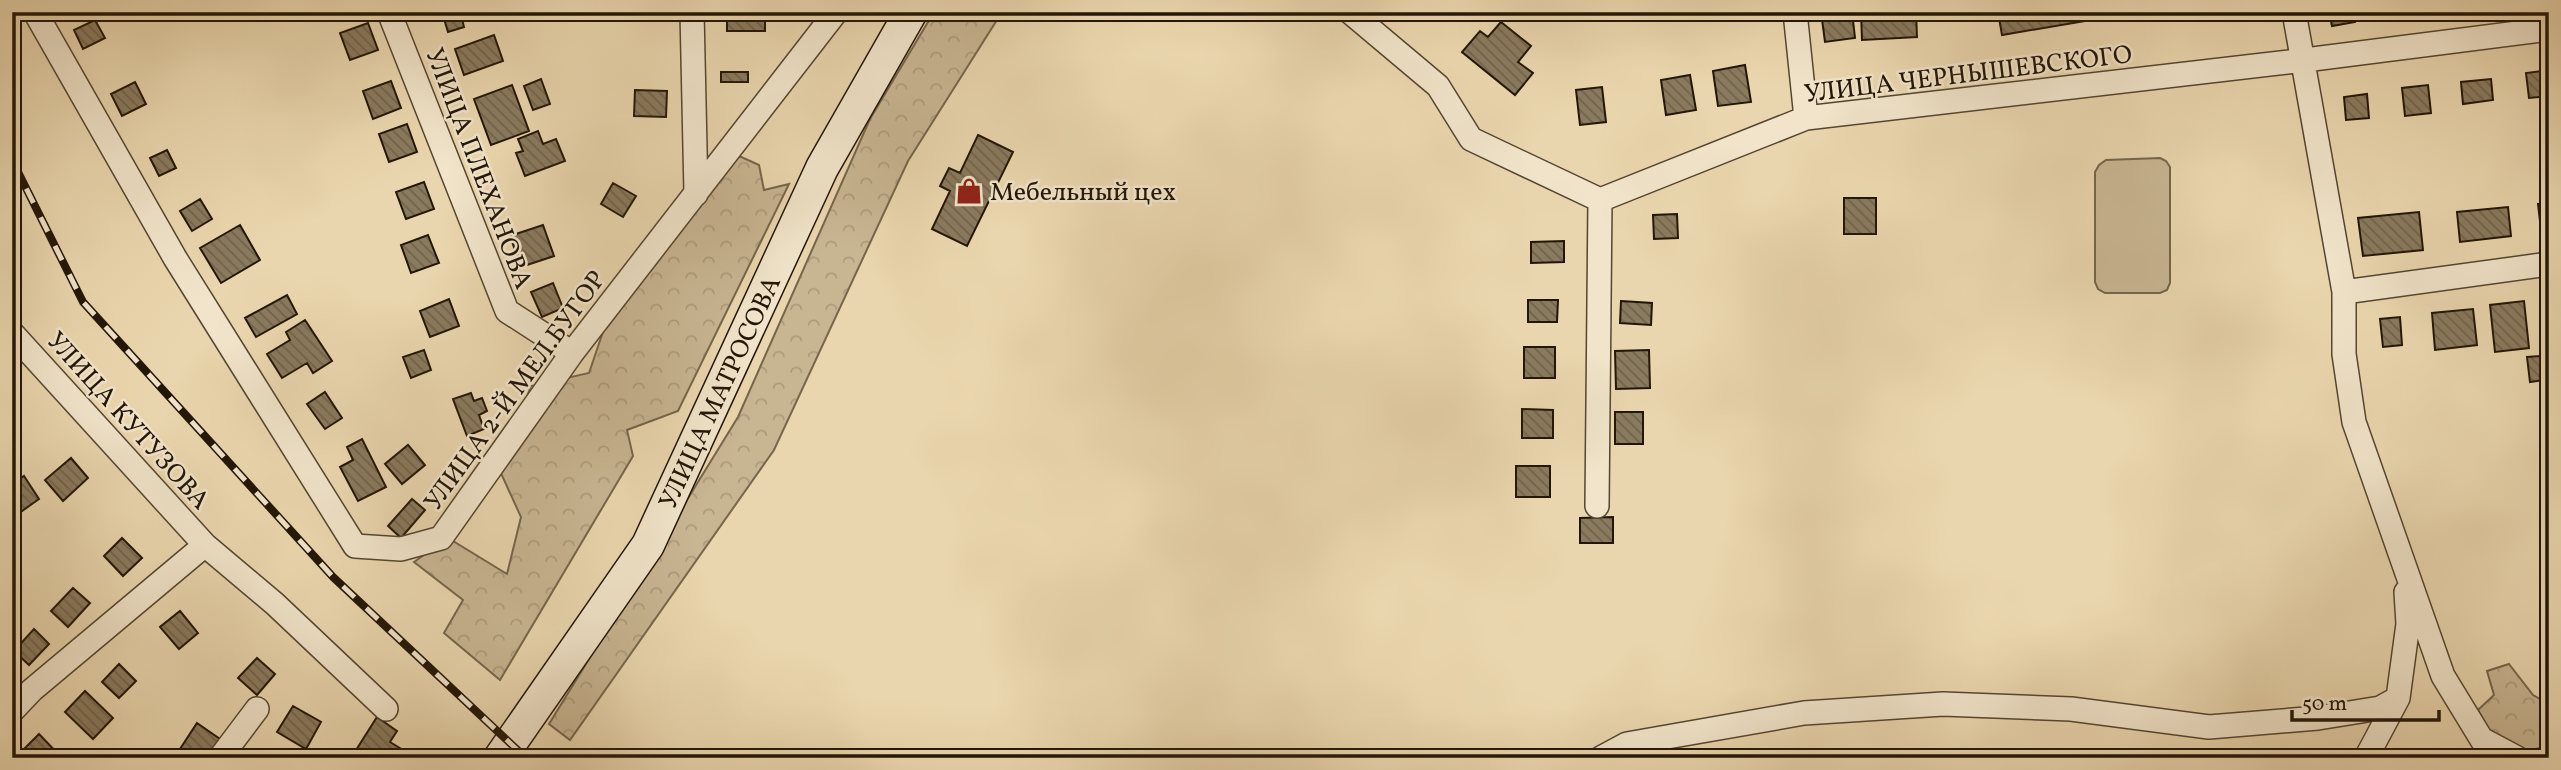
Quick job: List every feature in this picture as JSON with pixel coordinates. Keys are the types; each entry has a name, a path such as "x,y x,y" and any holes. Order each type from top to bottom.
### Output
{"main road":[{"name":"УЛИЦА МАТРОСОВА","path":"501,757 648,545 822,168 911,12"}],"street":[{"name":"УЛИЦА 2-Й МЕЛ.БУГОР","path":"34,12 175,258 355,546 401,549 441,538 572,353 836,12"},
{"name":"УЛИЦА ПЛЕХАНОВА","path":"389,12 507,311 572,353"},
{"path":"692,12 696,194"},
{"path":"1350,12 1438,86 1471,139 1600,200 1597,506"},
{"path":"1796,12 1806,118"},
{"path":"2294,12 2305,60 2344,292 2344,354 2354,422 2444,676 2489,750 2517,758"},
{"name":"УЛИЦА ЧЕРНЫШЕВСКОГО","path":"1600,200 1806,118 2305,60 2520,22 2549,29"},
{"path":"2344,292 2549,264"},
{"name":"УЛИЦА КУТУЗОВА","path":"12,334 205,545 275,604 386,709"},
{"name":"УЛИЦА КУТУЗОВА","path":"12,711 32,690 205,545"},
{"path":"2366,758 2398,698 2407,624 2405,568"},
{"path":"1601,758 1628,744 1804,712 1943,704 2058,708 2209,727 2318,718 2380,708 2398,698"},
{"path":"220,758 257,709"}],"green space":[{"path":"934,12 1002,12 908,161 774,450 570,740 549,724 738,417 870,119"},
{"path":"739,156 759,165 764,190 789,184 678,411 627,430 633,456 500,680 444,633 463,600 414,562 448,538 507,574 521,517 499,469 531,386 589,373 605,326"},
{"path":"2160,158 2170,167 2170,283 2167,290 2160,293 2105,293 2098,289 2095,282 2095,172 2106,160"},
{"path":"2509,664 2533,695 2549,704 2549,746 2526,751 2488,729 2478,710 2494,695 2487,671"}],"building":[{"path":"442,12 471,12 461,15 464,27 448,32"},
{"path":"630,12 667,12 667,19 630,19"},
{"path":"727,12 765,12 765,31 727,31"},
{"path":"1821,12 1852,12 1855,38 1825,42"},
{"path":"1861,12 1916,12 1917,37 1862,40"},
{"path":"1998,12 2138,12 2002,35"},
{"path":"2329,12 2354,12 2355,22 2332,26"},
{"path":"95,20 105,38 83,49 74,30"},
{"path":"1501,22 1531,46 1518,62 1533,73 1515,95 1462,52 1480,31 1488,37"},
{"path":"368,23 378,50 350,60 340,33"},
{"path":"494,35 503,61 464,75 455,49"},
{"path":"1745,65 1751,102 1718,106 1713,71"},
{"path":"2549,70 2549,96 2529,98 2526,73"},
{"path":"721,72 748,72 748,82 721,82"},
{"path":"1690,75 1696,110 1666,115 1661,80"},
{"path":"541,79 550,104 533,110 524,86"},
{"path":"2491,79 2493,100 2463,104 2461,82"},
{"path":"391,81 401,108 373,119 363,91"},
{"path":"135,82 146,104 122,116 111,94"},
{"path":"512,85 529,131 491,145 474,99"},
{"path":"2428,85 2431,113 2405,116 2402,88"},
{"path":"1602,87 1606,122 1580,125 1576,90"},
{"path":"635,90 667,91 666,117 634,116"},
{"path":"2367,94 2369,118 2346,120 2344,97"},
{"path":"407,124 417,152 389,162 379,134"},
{"path":"538,131 543,144 556,139 565,161 525,176 516,153 523,151 518,139"},
{"path":"978,135 1013,152 967,246 932,229 950,191 940,186 949,168 960,173"},
{"path":"167,150 176,168 159,176 150,158"},
{"path":"424,182 434,209 406,219 396,192"},
{"path":"613,183 636,196 623,217 601,204"},
{"path":"1844,198 1876,198 1876,234 1844,234"},
{"path":"200,199 212,219 192,231 180,211"},
{"path":"2549,203 2549,230 2541,230 2538,204"},
{"path":"2508,207 2511,236 2460,242 2457,212"},
{"path":"2419,212 2423,250 2363,256 2358,218"},
{"path":"1677,214 1678,238 1654,239 1653,215"},
{"path":"240,225 260,260 221,283 200,248"},
{"path":"543,225 554,256 521,267 510,236"},
{"path":"428,235 439,263 411,273 401,245"},
{"path":"1564,241 1564,262 1531,263 1531,242"},
{"path":"553,283 563,308 542,317 531,292"},
{"path":"287,295 297,314 256,337 245,318"},
{"path":"449,299 459,326 430,337 420,311"},
{"path":"1528,300 1558,300 1557,322 1528,322"},
{"path":"1621,301 1652,303 1651,325 1620,323"},
{"path":"2524,301 2529,348 2495,352 2490,305"},
{"path":"2549,301 2549,337 2544,338 2540,302"},
{"path":"2473,309 2477,345 2435,350 2432,313"},
{"path":"2400,317 2402,345 2383,347 2380,319"},
{"path":"305,320 332,361 313,373 307,363 282,378 267,354 290,340 286,332"},
{"path":"1524,347 1555,347 1555,378 1524,378"},
{"path":"424,350 431,370 411,378 403,357"},
{"path":"1649,350 1650,388 1616,389 1615,351"},
{"path":"2540,356 2543,380 2530,382 2527,357"},
{"path":"325,392 342,418 325,429 307,404"},
{"path":"471,393 474,401 482,398 487,411 479,415 484,429 467,436 453,399"},
{"path":"1522,409 1553,410 1553,438 1522,438"},
{"path":"1615,412 1643,412 1643,444 1615,444"},
{"path":"362,439 386,487 358,501 340,467 353,460 347,447"},
{"path":"408,445 425,465 402,484 385,464"},
{"path":"71,458 88,478 63,501 45,480"},
{"path":"1516,466 1550,466 1550,497 1516,497"},
{"path":"24,476 39,499 15,516 12,512 12,484"},
{"path":"412,499 425,510 401,538 388,526"},
{"path":"1613,517 1613,543 1580,543 1580,518"},
{"path":"122,538 142,558 123,576 104,556"},
{"path":"73,588 90,603 68,627 51,611"},
{"path":"180,611 198,633 179,649 160,627"},
{"path":"34,629 49,644 29,665 14,651"},
{"path":"257,658 275,674 257,695 238,678"},
{"path":"119,664 136,681 119,698 102,682"},
{"path":"85,691 113,718 93,739 65,712"},
{"path":"293,706 321,722 306,749 277,732"},
{"path":"377,717 397,731 390,742 403,750 398,758 351,758"},
{"path":"197,723 220,739 207,758 193,758 180,749"},
{"path":"39,734 60,758 34,758 25,748"}],"railway":[{"path":"12,160 83,302 333,577 526,758"}],"place":[{"name":"Мебельный цех","path":"969,191"}]}
